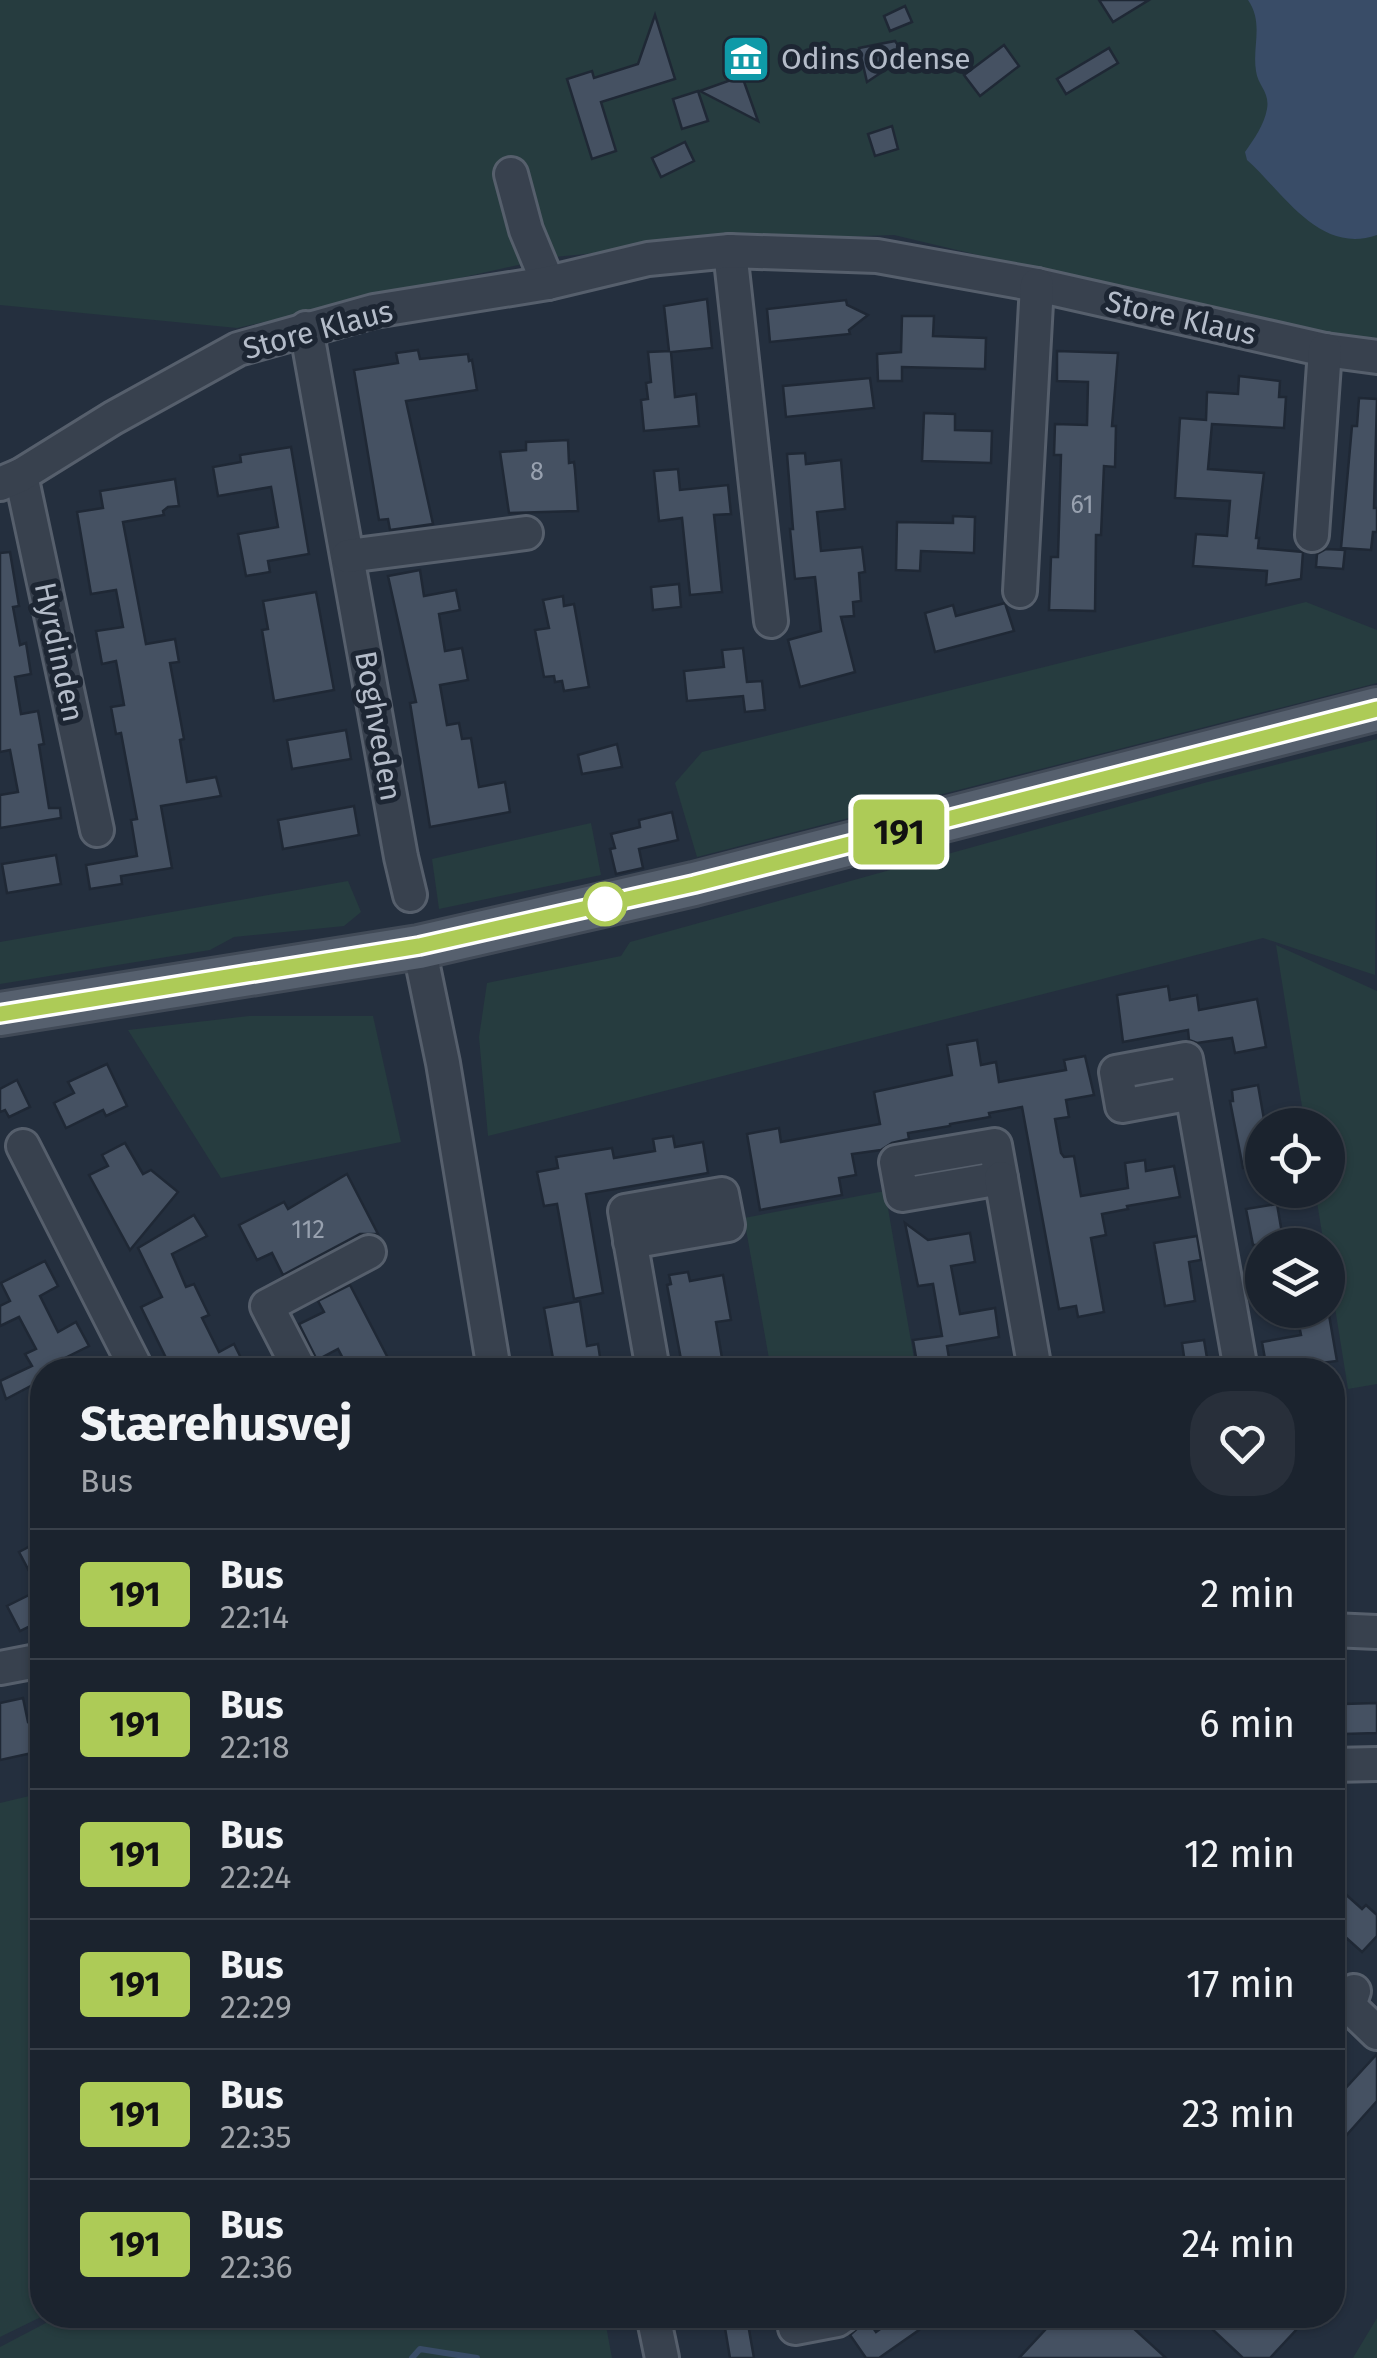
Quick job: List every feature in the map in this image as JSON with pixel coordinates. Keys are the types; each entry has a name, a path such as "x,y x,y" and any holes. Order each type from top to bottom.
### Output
{"main road":[{"path":"0,1014 419,946 694,884 1377,708"}],"street":[{"path":"510,174 526,230 548,282"},
{"path":"730,251 771,621"},
{"name":"Store Klaus","path":"11,479 238,349 374,311 548,282 648,260 730,251 877,256 1037,285 1326,350 1377,357"},
{"path":"1020,591 1037,285"},
{"name":"Boghveden","path":"306,328 410,895"},
{"path":"1312,535 1326,350"},
{"name":"Hyrdinden","path":"11,479 97,830"},
{"path":"348,556 526,533"},
{"path":"419,946 443,1063 492,1358"},
{"path":"1192,1093 1239,1358"},
{"path":"23,1146 131,1358"},
{"path":"1001,1178 1033,1358"},
{"path":"630,1242 651,1358"},
{"path":"294,1358 268,1306 369,1252"},
{"path":"1345,1631 1377,1632"},
{"path":"0,1668 30,1662"},
{"path":"1345,1765 1377,1764"},
{"path":"1355,1985 1349,2006 1377,2032"},
{"path":"656,2328 662,2358"}],"green space":[{"path":"0,0 1377,0 1377,340 1289,329 894,235 722,241 554,257 237,328 0,305"},
{"path":"1306,602 1377,630 1377,683 697,857 675,783 702,752"},
{"path":"1377,739 1375,975 1263,938 488,1136 479,1037 487,983 621,956 630,942"},
{"path":"591,823 601,875 439,909 432,859"},
{"path":"348,881 361,912 344,926 234,937 210,950 0,984 0,942"},
{"path":"1276,945 1377,991 1377,1384 1348,1389 1338,1328 1345,1328 1345,1228 1321,1228 1318,1208 1345,1208 1345,1108 1302,1108"},
{"path":"249,1016 373,1016 401,1142 221,1178 128,1030"},
{"path":"885,1191 914,1358 769,1358 744,1218"},
{"path":"30,1796 30,2322 0,2337 0,1803"},
{"path":"1377,2318 1377,2358 1353,2358"},
{"path":"36,2328 606,2328 612,2358 0,2358 0,2347"}],"water":[{"path":"1248,0 1377,0 1377,235 1356,239 1320,229 1289,204 1247,160 1245,152 1266,115 1267,103 1256,71 1257,26"}],"building":[{"path":"1099,0 1149,0 1113,22"},
{"path":"905,6 912,22 890,31 884,16"},
{"path":"655,15 675,79 601,102 616,151 592,159 567,79 592,71 594,78 638,64"},
{"path":"895,41 906,56 867,82 859,48"},
{"path":"1004,45 1019,66 980,96 964,75"},
{"path":"1109,48 1118,63 1066,94 1057,79"},
{"path":"742,76 758,121 700,91"},
{"path":"698,91 708,121 682,129 673,99"},
{"path":"892,126 898,149 875,156 868,134"},
{"path":"685,142 694,161 661,177 652,158"},
{"path":"707,299 712,348 671,352 675,397 696,394 699,426 644,431 641,400 648,399 646,383 651,382 648,352 669,351 664,306"},
{"path":"846,300 847,305 868,315 849,330 850,334 770,342 767,309"},
{"path":"902,316 934,316 933,336 986,338 985,369 902,367 902,381 878,381 877,354 901,352"},
{"path":"418,350 420,359 468,354 477,390 406,401 433,524 390,530 388,519 379,520 354,370 398,363 396,353"},
{"path":"1057,351 1118,353 1112,426 1116,426 1115,467 1104,466 1101,535 1096,535 1095,611 1049,610 1051,557 1058,557 1061,455 1054,455 1055,424 1087,425 1088,382 1057,381"},
{"path":"1239,376 1280,381 1279,397 1286,397 1284,428 1212,424 1208,469 1264,473 1258,548 1303,552 1301,579 1266,585 1267,571 1193,566 1196,534 1227,536 1230,501 1175,498 1180,418 1206,420 1207,392 1238,394"},
{"path":"870,378 874,408 786,417 783,386"},
{"path":"1359,398 1377,399 1377,532 1373,532 1371,550 1341,548 1352,426 1357,426"},
{"path":"924,413 955,414 955,430 992,431 991,463 922,461"},
{"path":"568,440 578,511 509,513 500,452 526,450 526,442"},
{"path":"291,447 309,554 268,561 270,572 246,576 238,534 278,527 271,487 218,496 213,467 241,462 240,455"},
{"path":"805,453 806,464 841,460 845,509 817,512 821,551 862,547 865,572 859,573 861,601 853,602 854,616 841,617 855,672 800,687 788,640 821,631 815,577 795,579 790,529 787,454"},
{"path":"678,469 680,490 728,485 731,514 714,515 722,592 690,595 682,518 659,521 654,471"},
{"path":"175,479 179,506 168,507 164,515 123,522 146,644 175,639 179,662 170,663 184,739 180,740 187,782 216,777 221,796 161,806 172,868 121,876 122,884 90,889 86,865 137,856 131,820 137,819 121,733 116,734 111,707 124,705 116,661 102,664 96,631 123,627 116,590 91,594 77,512 103,508 100,491"},
{"path":"953,516 975,517 974,553 921,551 920,571 896,570 897,522 953,523"},
{"path":"1326,549 1345,550 1343,569 1316,567 1317,554"},
{"path":"10,552 19,606 13,607 20,645 26,643 31,674 15,677 21,714 38,711 49,808 60,808 61,818 0,828 0,795 18,792 10,750 0,752 0,553"},
{"path":"420,570 424,596 456,590 460,610 439,614 445,651 462,648 468,680 440,685 447,725 459,723 462,739 471,738 479,787 505,782 510,812 430,827 410,703 416,702 388,576"},
{"path":"679,584 681,607 653,610 651,587"},
{"path":"316,592 334,690 274,701 262,630 268,629 263,601"},
{"path":"563,596 564,606 574,604 589,687 564,691 562,681 555,682 554,676 544,677 535,630 549,628 543,600"},
{"path":"1005,603 1014,631 935,652 925,613 953,605 956,616"},
{"path":"743,648 747,682 762,681 765,710 745,712 743,696 687,701 684,671 724,667 722,650"},
{"path":"346,730 351,759 292,769 287,740"},
{"path":"617,744 622,767 582,774 578,755"},
{"path":"354,806 359,835 283,849 278,820"},
{"path":"672,812 678,840 639,849 643,868 616,874 611,834 640,827 639,820"},
{"path":"56,855 61,884 7,893 2,864"},
{"path":"1168,986 1170,1000 1197,995 1199,1010 1257,999 1266,1047 1235,1053 1232,1038 1197,1043 1189,1040 1188,1030 1123,1042 1117,995"},
{"path":"977,1040 981,1065 996,1062 999,1082 1066,1070 1064,1060 1085,1056 1094,1095 1066,1100 1069,1117 1055,1119 1061,1153 1064,1157 1074,1156 1081,1196 1128,1188 1125,1163 1145,1160 1146,1171 1174,1166 1180,1197 1102,1214 1106,1235 1091,1238 1104,1312 1078,1317 1076,1306 1059,1309 1022,1107 908,1133 909,1139 881,1150 852,1154 856,1175 839,1178 842,1195 760,1210 747,1134 779,1128 781,1142 880,1124 874,1092 952,1075 947,1045"},
{"path":"107,1064 127,1106 106,1116 103,1110 66,1128 54,1103 74,1093 68,1082"},
{"path":"17,1080 30,1107 9,1117 5,1110 0,1112 0,1089"},
{"path":"1258,1085 1262,1108 1245,1108 1243,1168 1230,1101 1232,1090"},
{"path":"673,1136 675,1147 703,1142 708,1173 586,1194 603,1293 574,1299 557,1204 544,1206 537,1172 558,1168 556,1157 612,1148 614,1158 655,1151 653,1139"},
{"path":"125,1143 143,1174 151,1170 178,1192 130,1250 89,1175 108,1166 102,1155"},
{"path":"347,1174 378,1234 360,1234 283,1275 272,1253 257,1260 239,1225 284,1202 288,1209"},
{"path":"1278,1208 1281,1228 1250,1228 1246,1209"},
{"path":"194,1215 207,1236 172,1254 186,1287 194,1284 209,1315 202,1318 219,1352 234,1344 241,1358 166,1358 141,1307 162,1297 138,1248"},
{"path":"905,1223 928,1240 970,1233 975,1262 951,1266 960,1314 995,1308 999,1337 947,1346 949,1358 916,1358 913,1340 942,1336 933,1284 918,1286"},
{"path":"1197,1236 1201,1260 1189,1262 1195,1301 1165,1306 1154,1243"},
{"path":"45,1261 58,1286 40,1296 58,1332 76,1322 89,1346 65,1358 30,1358 30,1363 25,1354 36,1349 19,1317 0,1326 0,1306 10,1301 1,1283"},
{"path":"688,1272 690,1281 723,1275 731,1320 716,1322 722,1358 681,1358 667,1285 671,1284 669,1275"},
{"path":"350,1285 388,1358 343,1358 338,1349 316,1358 299,1324 324,1312 318,1301"},
{"path":"580,1301 587,1346 598,1344 600,1358 553,1358 544,1308"},
{"path":"1300,1328 1331,1328 1336,1358 1265,1358 1262,1342 1301,1335"},
{"path":"1204,1340 1207,1358 1184,1358 1182,1343"},
{"path":"30,1367 30,1386 6,1399 0,1381"},
{"path":"30,1546 30,1573 19,1552"},
{"path":"30,1594 30,1626 20,1631 7,1606"},
{"path":"23,1698 30,1722 30,1753 0,1760 0,1703"},
{"path":"1377,1703 1377,1733 1345,1734 1345,1704"},
{"path":"1345,1894 1362,1909 1366,1905 1377,1915 1377,1936 1362,1952 1345,1937"},
{"path":"1377,2054 1377,2101 1345,2137 1345,2089"},
{"path":"725,2328 749,2328 754,2358 730,2358"},
{"path":"858,2328 873,2328 876,2332 882,2328 921,2328 879,2358 866,2358 850,2335"},
{"path":"1047,2328 1133,2328 1166,2358 1019,2358"},
{"path":"1211,2328 1298,2328 1270,2358 1243,2358"}],"waterway":[{"path":"412,2358 420,2349 477,2358"}],"bus line":[{"name":"191","path":"0,1014 419,946 694,884 1377,709"}],"place":[{"name":"Odins Odense","path":"746,59"}]}
